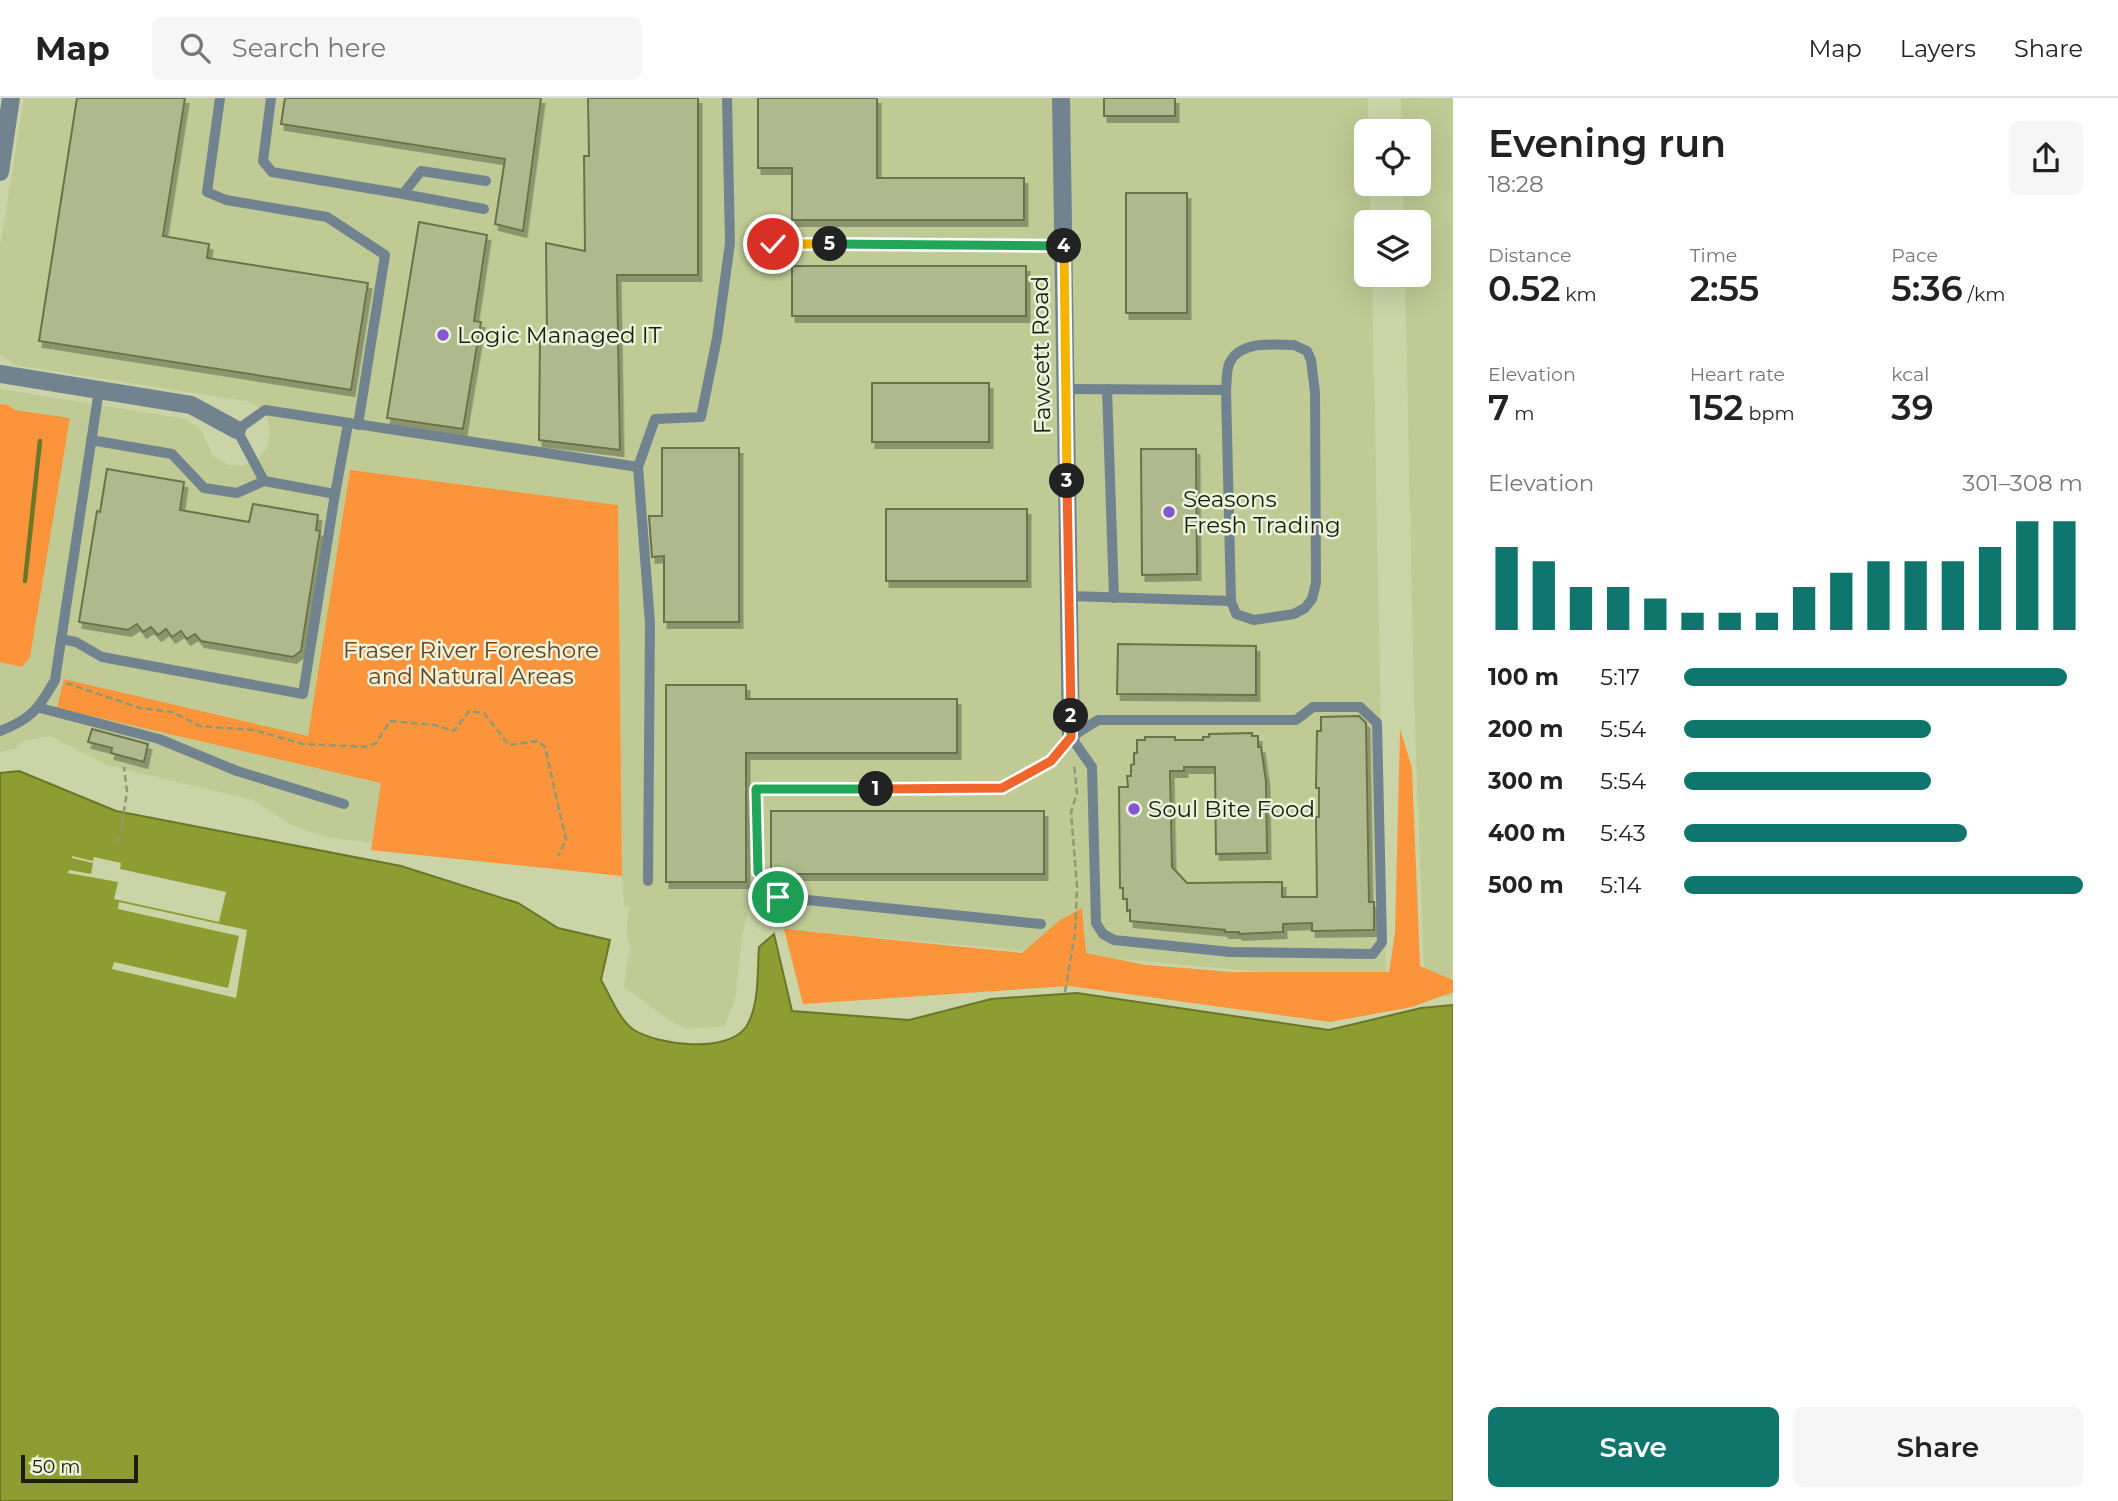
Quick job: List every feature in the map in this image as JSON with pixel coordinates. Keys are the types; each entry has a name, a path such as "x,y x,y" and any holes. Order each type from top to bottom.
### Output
{"street":[{"path":"0,172 2,144 11,98"},
{"name":"Fawcett Road","path":"1061,98 1071,737"},
{"path":"0,374 191,405 237,430"}],"lane":[{"path":"61,639 76,642 102,657 303,694 335,494 353,425 385,256 327,217 226,200 207,191 220,98"},
{"path":"271,98 263,161 272,172 484,209"},
{"path":"648,881 650,623 638,467 655,419 701,417 717,338 730,243 727,98"},
{"path":"403,194 421,171 486,181"},
{"path":"773,244 1064,245"},
{"path":"1294,345 1307,351 1311,360 1315,392 1316,583 1312,599 1305,608 1294,614 1254,620 1236,614 1231,601 1226,390 1229,364 1235,355 1252,346 1294,345"},
{"path":"1066,389 1226,390"},
{"path":"1107,389 1114,598"},
{"path":"0,732 40,708 55,680 99,390"},
{"path":"264,481 237,430 265,410 638,467"},
{"path":"91,440 172,454 204,488 237,493 264,481 335,494"},
{"path":"1069,596 1231,601"},
{"path":"1041,924 778,897 758,872 756,789 1002,788 1051,761 1071,737 1098,720 1296,720 1313,708 1360,707 1377,723 1382,942 1373,954 1230,952 1114,940 1103,934 1096,923 1092,767 1071,737"},
{"path":"40,708 159,738 237,771 344,804"}],"path":[{"path":"55,680 139,708 172,712 200,726 254,730 303,744 366,747 376,743 390,721 434,725 454,731 469,711 484,713 509,744 538,741 545,747 566,840 558,856"},
{"path":"1065,992 1075,933 1077,887 1071,812 1077,793 1071,737"},
{"path":"116,840 119,841 127,792 124,767"}],"shaded area":[{"path":"24,98 1368,98 1368,119 1354,119 1354,196 1370,196 1370,210 1354,210 1354,287 1372,287 1386,983 784,929 785,909 750,905 742,935 736,995 725,1026 687,1029 671,1021 624,987 630,946 626,934 629,907 624,905 622,876 618,505 350,470 308,736 64,679 57,707 382,783 372,843 325,837 293,826 253,800 107,765 50,736 23,741 16,748 0,752 0,662 21,667 70,419 15,410 0,404 0,389 186,419 201,430 213,456 229,465 243,466 257,459 267,448 270,433 267,417 256,405 246,401 15,365 0,354 0,247"},
{"path":"1401,98 1453,98 1453,996 1425,997 1414,700 1405,287 1431,287 1431,210 1404,210 1403,196 1431,196 1431,119 1402,119"},
{"path":"19,771 116,811 401,866 518,903 558,928 610,940 601,980 619,1014 634,1030 675,1043 708,1044 724,1041 746,1027 756,998 759,947 774,934 792,1011 909,1020 991,999 1077,993 1329,1030 1421,1008 1453,1005 1453,1501 0,1501 0,773"}],"green space":[{"path":"0,404 15,410 70,418 30,657 22,667 0,662"},
{"name":"Fraser River Foreshore and Natural Areas","path":"350,470 618,505 622,876 371,850 381,783 57,708 64,679 308,736"},
{"path":"1400,729 1412,768 1420,966 1453,980 1453,992 1412,1007 1330,1022 1069,986 803,1004 784,929 1022,953 1060,920 1082,908 1086,953 1146,965 1233,972 1389,972 1395,933"}],"pier":[{"path":"72,856 93,861 94,857 121,863 120,869 226,892 219,922 114,899 118,882 68,873 69,870 91,874 93,863"},
{"path":"119,902 247,930 236,998 112,969 114,962 228,988 239,936 118,909"}],"building":[{"path":"77,98 185,98 163,236 209,244 207,258 368,283 351,390 39,341"},
{"path":"285,98 541,98 523,231 495,224 505,159 281,124"},
{"path":"588,98 698,98 698,275 617,275 620,450 539,440 540,333 547,332 546,243 585,251 584,156 589,156"},
{"path":"758,98 877,98 877,178 1024,178 1024,220 792,220 792,168 758,168"},
{"path":"1104,98 1175,98 1175,116 1104,116"},
{"path":"1126,193 1187,193 1187,313 1126,313"},
{"path":"419,222 487,235 474,321 481,322 463,429 387,418"},
{"path":"792,266 1026,266 1026,316 792,316"},
{"path":"872,383 989,383 989,442 872,442"},
{"path":"662,448 739,448 739,622 664,622 664,556 652,557 649,516 662,516"},
{"name":"Seasons Fresh Trading","path":"1141,449 1196,449 1197,574 1142,575"},
{"path":"107,469 184,482 180,510 249,522 253,504 318,515 316,530 320,531 301,651 293,657 201,641 195,634 187,639 181,631 172,637 166,629 158,635 151,627 143,632 137,624 128,630 79,622 97,511 100,512"},
{"path":"886,509 1027,509 1027,581 886,581"},
{"path":"1118,644 1256,646 1256,695 1117,694"},
{"path":"666,685 746,685 746,699 957,699 957,753 746,753 746,882 666,882"},
{"path":"1359,716 1366,723 1369,902 1374,902 1374,930 1312,931 1312,923 1283,924 1283,932 1239,934 1225,930 1130,921 1127,899 1123,899 1123,888 1120,888 1119,787 1128,787 1127,776 1131,776 1134,753 1137,753 1137,740 1145,740 1145,737 1175,737 1175,740 1203,740 1203,737 1209,737 1209,734 1252,733 1252,736 1258,736 1266,781 1267,853 1216,854 1215,767 1184,767 1184,771 1170,771 1172,867 1187,883 1282,882 1282,897 1317,897 1317,731 1321,731 1321,717"},
{"path":"92,729 148,744 144,762 111,753 112,748 88,742"},
{"path":"771,811 1044,811 1044,874 771,874"}],"waterway":[{"path":"25,581 40,441"}],"place":[{"name":"Logic Managed IT","path":"443,335"},
{"name":"Seasons Fresh Trading","path":"1169,512"},
{"name":"Soul Bite Food","path":"1134,809"}],"route":[{"path":"773,244 1064,245 1071,737 1051,761 1002,788 756,789 758,872 778,897"}]}
